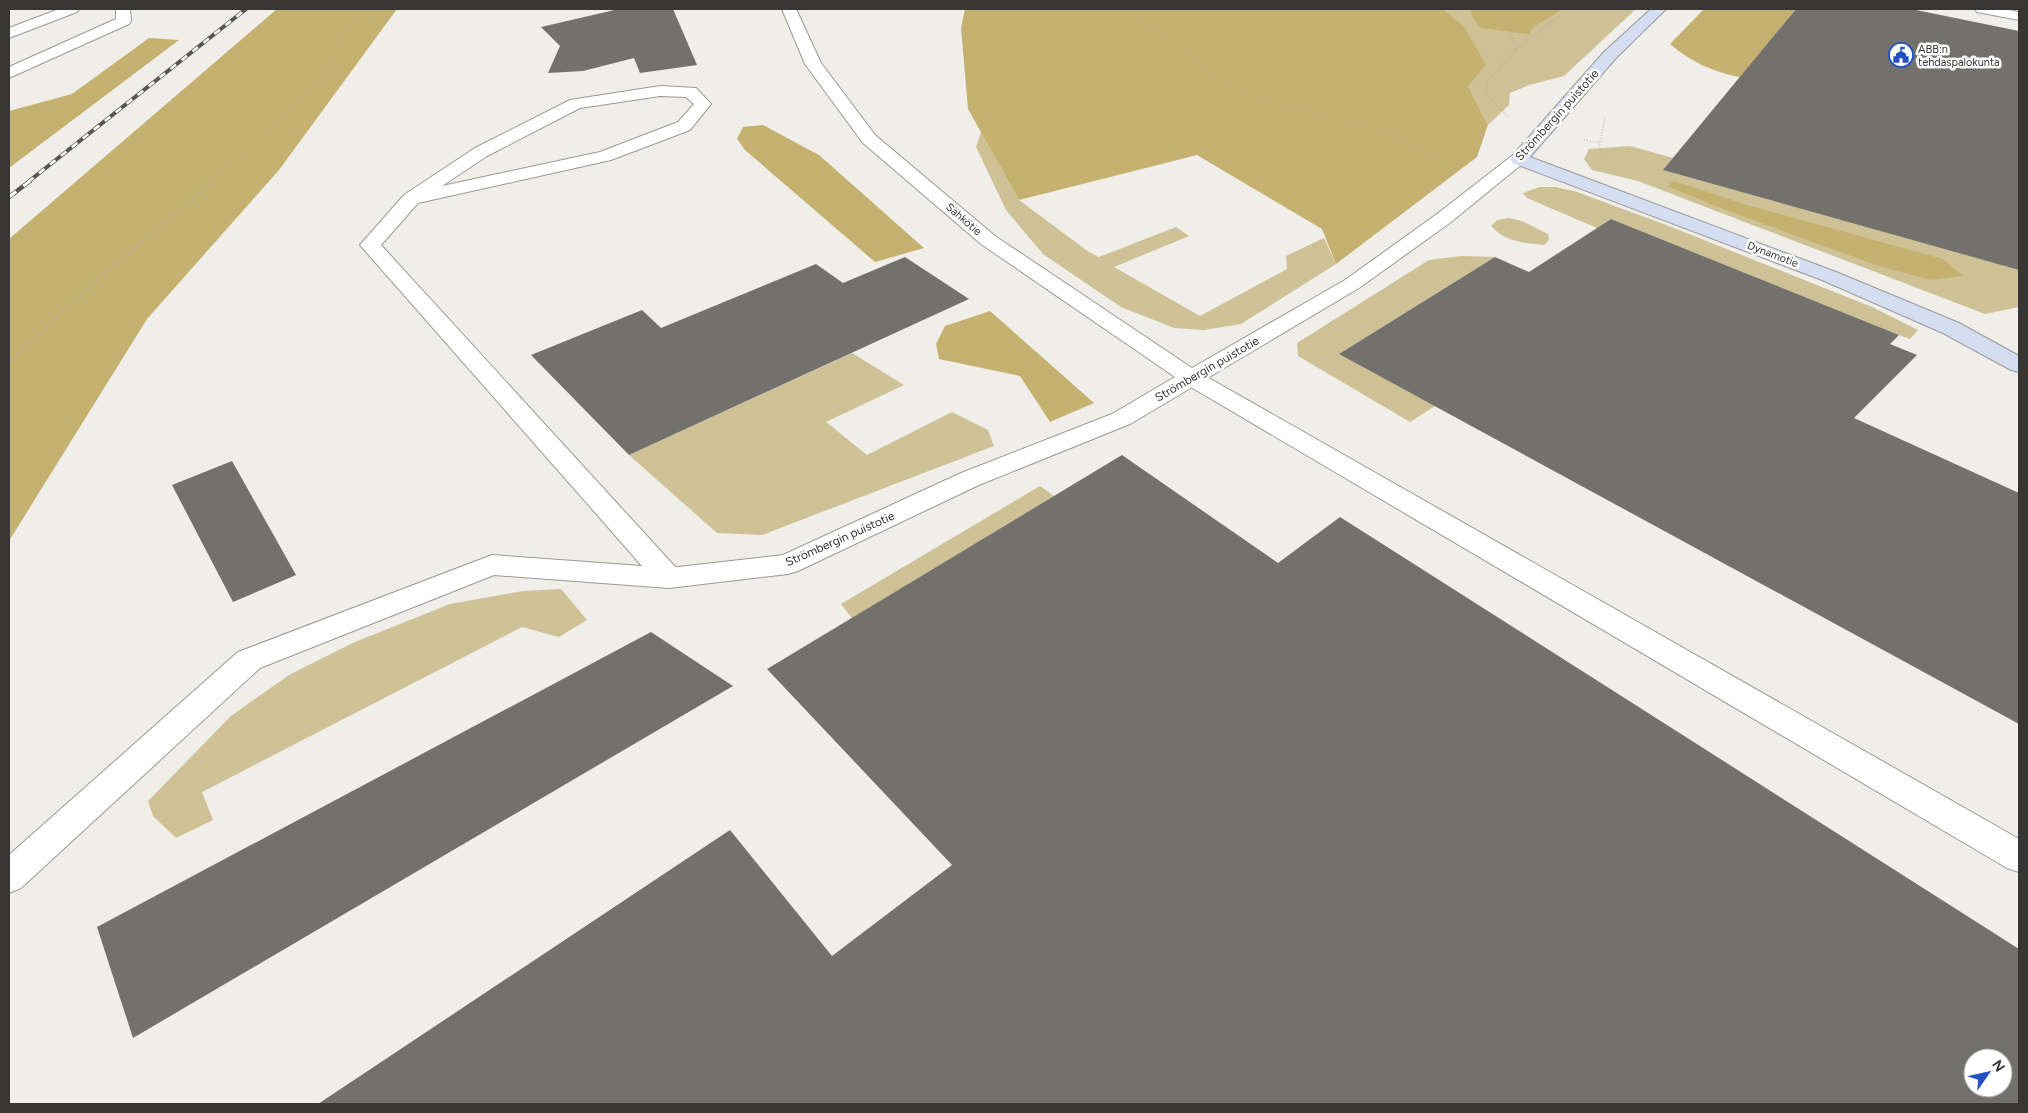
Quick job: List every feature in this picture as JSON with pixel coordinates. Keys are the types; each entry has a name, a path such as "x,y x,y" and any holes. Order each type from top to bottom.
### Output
{"street":[{"path":"9,33 72,9"},
{"path":"9,73 124,21 124,9"},
{"name":"Sähkötie","path":"789,9 813,64 870,139 988,240 1192,378 2019,857"},
{"name":"Strömbergin puistotie","path":"9,877 249,660 492,566 669,578 788,564 970,479 1121,419 1352,284 1444,218 1519,159 1610,55 1659,9"},
{"path":"1982,9 2019,16"},
{"path":"411,199 605,156 684,126 703,104 690,92 660,91 576,104 481,152 411,199 370,245 669,578"},
{"name":"Dynamotie","path":"1519,159 1829,276 1951,328 2019,364"}],"path":[{"path":"9,364 12,359 97,279 184,207 326,76 343,30 364,9"},
{"path":"1123,9 1158,29 1182,47 1200,66 1220,81 1240,91 1270,103 1356,123 1392,136 1447,162 1493,180"},
{"path":"1505,9 1516,49"},
{"path":"1569,9 1516,49 1487,82 1486,94 1505,116 1545,130 1600,144"},
{"path":"1603,155 1599,148 1605,115"}],"shaded area":[{"path":"277,9 397,9 279,170 147,319 9,541 9,239"},
{"path":"965,9 1442,9 1464,26 1486,65 1468,86 1488,125 1477,157 1336,264 1322,229 1197,155 1019,200 968,109 961,28"},
{"path":"1442,9 1636,9 1564,76 1529,85 1510,93 1509,105 1488,125 1468,86"},
{"path":"1469,9 1563,9 1533,27 1529,34 1481,28"},
{"path":"1704,9 1796,9 1740,77 1703,65 1686,56 1670,44"},
{"path":"149,38 179,40 9,168 9,111 72,94"},
{"path":"763,125 819,155 924,248 875,262 745,150 737,139 743,127"},
{"path":"981,132 1019,200 1089,252 1099,257 1176,227 1189,236 1114,267 1200,316 1287,269 1286,256 1324,238 1336,264 1241,324 1204,330 1174,328 1121,307 1043,254 1006,210 976,147"},
{"path":"1630,146 1673,158 1664,170 2019,270 2019,307 1985,314 1638,181 1592,170 1584,159 1589,149"},
{"path":"1674,181 1744,204 1943,259 1963,276 1931,280 1878,266 1718,207 1667,186"},
{"path":"1539,187 1556,187 1577,192 1669,226 1872,307 1918,330 1910,339 1611,219 1597,228 1527,198 1523,193"},
{"path":"1509,218 1522,221 1548,234 1549,240 1544,245 1515,241 1508,239 1491,226 1497,220"},
{"path":"1461,256 1495,257 1339,354 1435,406 1410,422 1298,356 1297,343 1429,260"},
{"path":"990,311 1094,403 1050,422 1020,376 939,359 936,344 945,326"},
{"path":"852,353 904,385 826,422 867,455 952,412 988,430 994,446 762,535 717,533 629,455"},
{"path":"1040,486 1054,496 852,618 841,604"},
{"path":"561,589 587,620 559,637 522,627 202,792 213,820 176,838 153,816 148,801 231,716 289,675 355,642 450,604 523,591"}],"building":[{"path":"619,9 673,9 697,65 640,73 634,58 583,71 548,73 560,46 541,27"},
{"path":"1796,9 1911,9 2019,31 2019,270 1663,170"},
{"path":"1611,219 1899,335 1890,344 1917,355 1854,418 2019,493 2019,724 1339,354 1495,257 1529,272"},
{"path":"905,257 969,299 629,455 531,355 642,310 661,328 816,264 843,283"},
{"path":"1122,455 1278,563 1340,517 2019,949 2019,1104 318,1104 730,830 832,956 952,865 767,669"},
{"path":"232,461 296,575 233,602 172,485"},
{"path":"651,632 733,686 133,1038 97,927"}],"railway":[{"path":"28,182 246,9"},
{"path":"9,197 30,181"}],"place":[{"name":"ABB:n tehdaspalokunta","path":"1901,55"}]}
